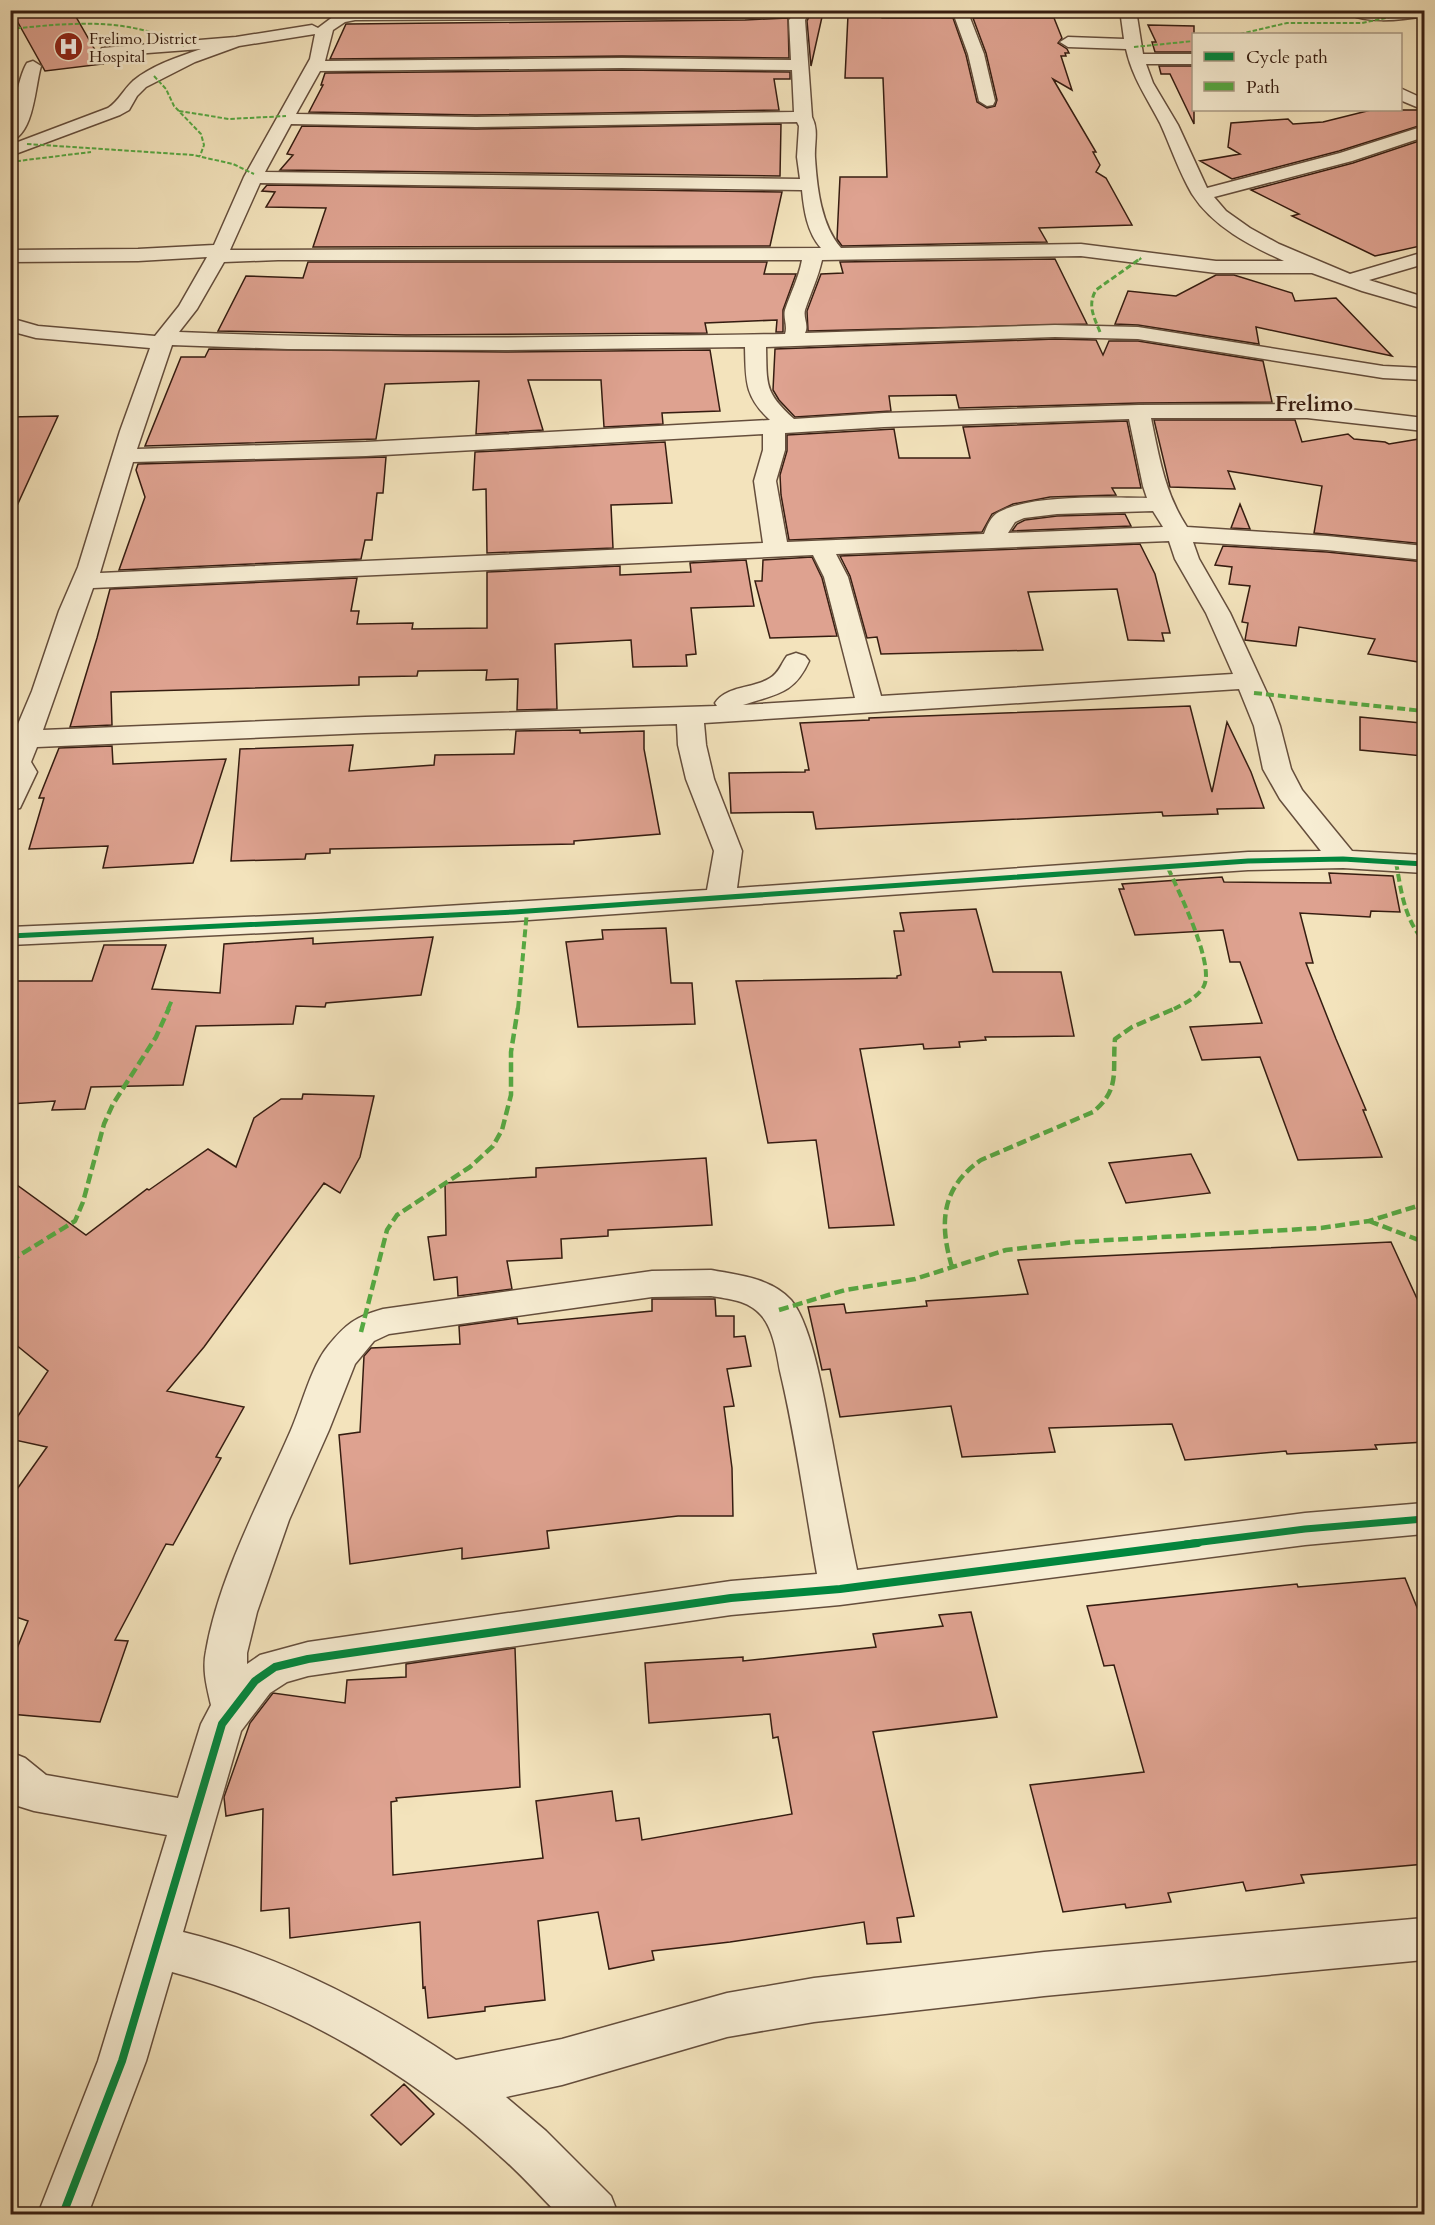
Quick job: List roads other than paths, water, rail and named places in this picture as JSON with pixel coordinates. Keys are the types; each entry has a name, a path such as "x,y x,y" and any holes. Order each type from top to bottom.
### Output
{"street":[{"path":"108,51 317,34 337,21 387,14 627,23 795,10"},
{"path":"804,10 797,20 803,117 808,126 806,157 814,213 822,238 836,254"},
{"path":"959,10 976,54 987,101"},
{"path":"1128,10 1142,77 1165,117 1202,195 1220,215 1243,231 1315,267 1425,303"},
{"path":"1350,10 1389,16 1425,12"},
{"path":"292,15 317,34"},
{"path":"10,802 22,771 18,751 90,567 124,456 164,340 187,309 219,253 253,177 318,59 317,34"},
{"path":"10,151 46,135 90,122 114,111 123,106 126,97 143,82 171,67 236,42"},
{"path":"1068,42 1192,59"},
{"path":"314,66 622,57 799,65"},
{"path":"10,78 32,70 26,83 27,98 22,119 19,128 10,136"},
{"path":"1402,94 1425,105"},
{"path":"284,119 477,122 803,117"},
{"path":"1202,195 1346,157 1425,131"},
{"path":"253,177 363,180 709,181 810,185"},
{"path":"10,256 219,253 813,255 1061,250 1216,267 1315,267"},
{"path":"792,340 797,329 794,313 808,281 813,255"},
{"path":"1349,280 1425,258"},
{"path":"10,324 36,332 164,340 288,343 505,344 755,341 1054,331 1137,333 1376,371 1425,374"},
{"path":"755,341 758,396 781,426"},
{"path":"1296,411 1376,371"},
{"path":"124,456 448,445 781,426 1139,412 1296,411 1425,424"},
{"path":"1139,412 1151,476 1161,504 1179,534 1187,559 1218,613 1248,681 1267,726 1277,769 1290,793 1343,859"},
{"path":"776,550 765,481 781,426"},
{"path":"995,541 997,529 1002,521 1018,513 1052,509 1161,504"},
{"path":"83,581 1179,534 1422,548"},
{"path":"821,548 836,577 870,704"},
{"path":"720,714 726,704 734,699 783,683 789,677 796,661"},
{"path":"18,751 388,724 690,716 1248,681"},
{"path":"690,716 692,745 700,779 728,851 720,898"},
{"path":"10,936 316,923 720,898 1248,861 1343,859 1425,864"},
{"path":"233,1707 226,1678 226,1653 236,1612 269,1520 310,1430 339,1358 361,1332 383,1322 652,1284 711,1283 746,1289 766,1298 779,1310 793,1345 804,1392 840,1589"},
{"path":"63,2214 122,2061 222,1724 255,1681 275,1667 308,1659 731,1598 840,1589 1305,1529 1425,1518"},
{"path":"10,1771 34,1792 194,1820"},
{"path":"452,2084 562,2062 727,2015 814,2000 1056,1973 1425,1939"},
{"path":"157,1947 218,1963 324,2008 409,2055 452,2084 507,2129 593,2214"}],"place":[{"name":"Frelimo District Hospital","path":"68,47"}],"district":[{"name":"Frelimo","path":"1314,403"}]}
